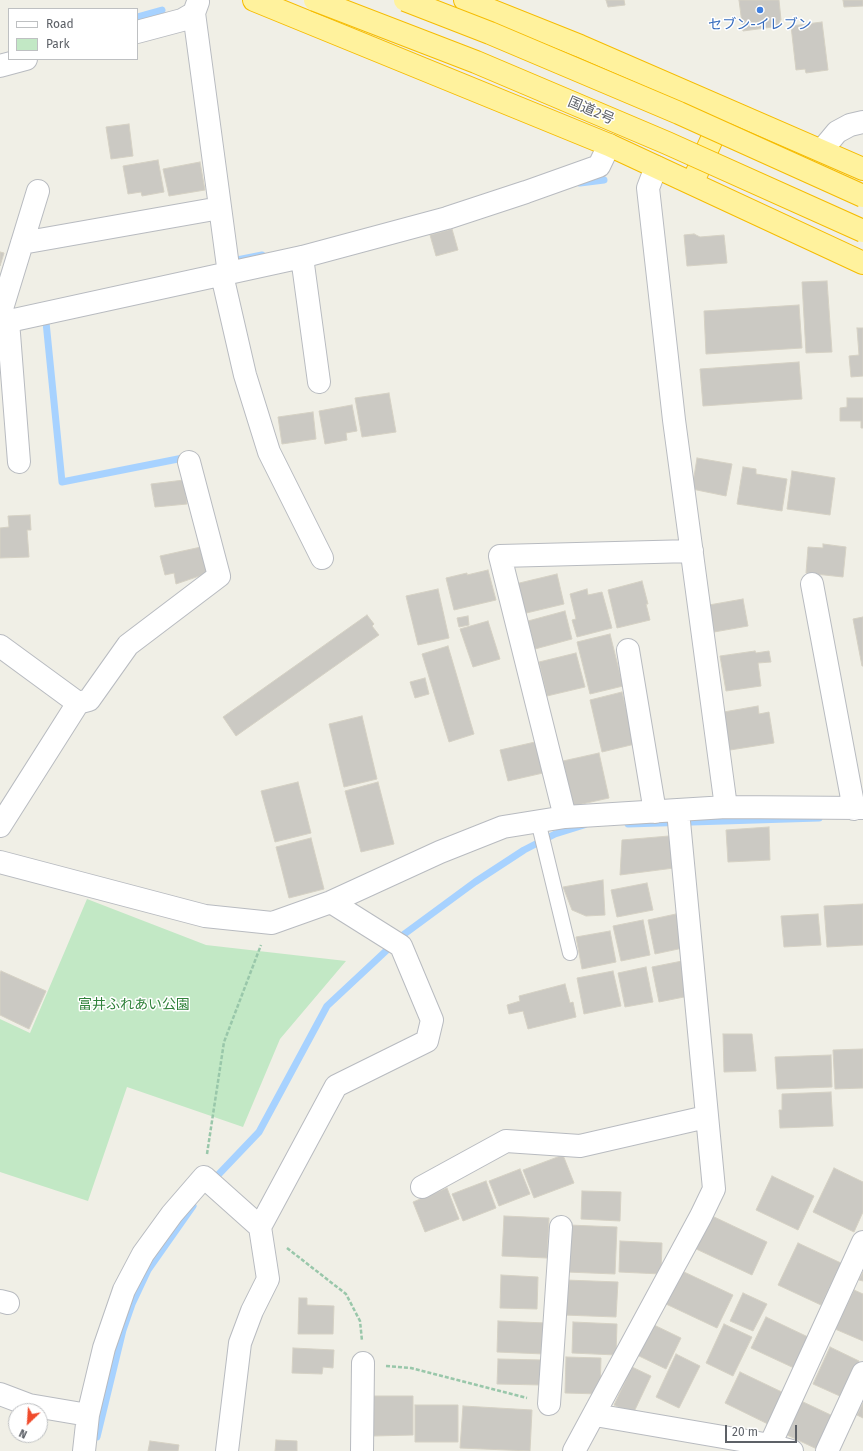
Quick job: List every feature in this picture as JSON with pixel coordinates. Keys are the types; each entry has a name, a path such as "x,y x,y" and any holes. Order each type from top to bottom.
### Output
{"highway":[{"path":"254,0 609,145 863,263"},
{"name":"国道2号","path":"315,0 476,62 667,143 863,231"},
{"path":"405,0 490,33 679,113 863,196"},
{"path":"466,0 580,46 726,108 863,169"},
{"path":"692,184 726,108"}],"street":[{"path":"138,32 182,20 196,6"},
{"path":"196,6 220,208 225,274 245,375 269,452 322,558"},
{"path":"0,66 22,60"},
{"path":"822,150 837,132 850,125 863,122"},
{"path":"3,320 302,257 447,218 599,166 609,145"},
{"path":"656,167 648,188 674,420 726,807"},
{"path":"19,462 3,320 22,243 38,191"},
{"path":"22,243 220,208"},
{"path":"302,257 319,382"},
{"path":"0,826 78,703 89,700 128,645 219,576 189,462"},
{"path":"566,817 500,556 692,552"},
{"path":"0,862 205,916 272,923 331,902 440,852 503,827 566,817 678,812 726,807 858,808 812,584"},
{"path":"0,646 78,703"},
{"path":"628,650 655,812"},
{"path":"574,1451 595,1415 714,1189 678,812"},
{"path":"227,1451 240,1342 252,1312 268,1279 260,1227 336,1086 427,1041 432,1020 395,942 331,902"},
{"path":"422,1187 506,1141 580,1146 706,1117"},
{"path":"84,1451 88,1415 104,1348 124,1290 143,1254 172,1214 204,1177 260,1227"},
{"path":"549,1404 561,1227"},
{"path":"770,1445 863,1242"},
{"path":"362,1451 364,1363"},
{"path":"828,1451 863,1373"},
{"path":"0,1394 29,1405 88,1415"},
{"path":"595,1415 770,1445 792,1451"}],"lane":[{"path":"538,822 570,953"}],"path":[{"path":"204,1177 213,1106 224,1042 258,950 272,923"},
{"path":"260,1227 346,1294 360,1321 364,1363 411,1368 549,1404"}],"green space":[{"name":"富井ふれあい公園","path":"87,899 206,945 346,961 280,1039 243,1127 127,1087 88,1201 0,1172 0,1019 30,1033"}],"building":[{"path":"606,0 624,0 625,5 608,7"},
{"name":"セブン-イレブン","path":"739,0 779,0 781,20 780,26 743,31"},
{"path":"843,0 863,0 863,6 844,7"},
{"path":"822,22 828,70 806,73 805,69 796,70 791,26"},
{"path":"129,124 133,156 111,159 106,127"},
{"path":"158,160 164,192 142,196 141,192 128,194 123,166"},
{"path":"200,162 205,190 169,196 163,169"},
{"path":"452,229 458,250 436,256 430,235"},
{"path":"694,234 700,237 724,235 727,263 687,266 684,235"},
{"path":"0,252 4,253 0,266"},
{"path":"827,281 832,352 806,353 802,282"},
{"path":"799,305 802,348 706,354 704,311"},
{"path":"857,328 863,328 863,376 851,377 849,356 859,355"},
{"path":"799,362 802,399 703,406 700,369"},
{"path":"389,393 396,432 362,437 355,398"},
{"path":"847,398 863,398 863,428 861,428 861,421 840,421 840,408 847,407"},
{"path":"352,405 357,431 346,433 347,440 325,444 319,411"},
{"path":"313,412 316,439 282,444 278,417"},
{"path":"697,458 732,464 726,496 692,489"},
{"path":"743,467 756,469 756,474 787,479 782,511 737,504"},
{"path":"792,471 835,478 830,515 787,509"},
{"path":"184,480 187,504 155,507 151,484"},
{"path":"30,515 31,530 27,530 29,557 0,558 0,528 9,527 8,516"},
{"path":"823,544 846,547 843,577 806,573 808,547 823,548"},
{"path":"201,547 208,573 176,584 174,573 165,575 160,556"},
{"path":"488,570 496,600 454,610 446,578"},
{"path":"557,574 564,604 518,615 511,585"},
{"path":"642,581 648,604 646,604 650,620 617,628 608,590"},
{"path":"438,589 449,638 418,645 406,596"},
{"path":"587,589 588,595 602,592 612,628 577,637 572,620 576,619 570,594"},
{"path":"743,599 748,626 714,632 709,605"},
{"path":"565,611 572,639 535,649 528,621"},
{"path":"367,615 374,624 372,626 379,635 236,736 223,717"},
{"path":"468,616 469,625 459,627 457,618"},
{"path":"863,617 863,666 862,666 853,619"},
{"path":"488,621 500,659 473,667 460,629"},
{"path":"610,634 623,686 590,694 577,642"},
{"path":"448,646 474,734 449,742 422,654"},
{"path":"755,651 756,653 769,651 771,662 758,663 761,686 726,691 720,656"},
{"path":"576,653 585,687 547,696 539,662"},
{"path":"425,678 429,694 415,698 410,682"},
{"path":"622,692 635,744 602,752 590,700"},
{"path":"758,706 759,714 769,712 774,743 724,751 718,713"},
{"path":"362,716 377,779 344,787 329,724"},
{"path":"535,742 543,773 508,781 500,750"},
{"path":"599,753 609,798 573,806 563,761"},
{"path":"298,782 311,833 275,842 261,791"},
{"path":"378,782 394,844 361,852 345,791"},
{"path":"769,827 770,860 728,862 726,830"},
{"path":"669,836 674,868 620,875 622,840"},
{"path":"311,838 324,889 289,898 276,847"},
{"path":"603,880 605,915 586,916 572,910 563,887"},
{"path":"647,883 653,910 617,917 611,890"},
{"path":"863,904 863,945 827,947 824,906"},
{"path":"676,914 683,948 655,954 648,920"},
{"path":"818,914 821,945 784,947 781,916"},
{"path":"643,920 650,955 621,961 613,926"},
{"path":"610,931 616,962 582,969 576,937"},
{"path":"682,961 689,996 659,1002 652,967"},
{"path":"646,967 653,1002 625,1007 618,973"},
{"path":"1,971 46,991 29,1029 0,1015"},
{"path":"613,971 621,1006 584,1014 577,978"},
{"path":"565,984 570,1003 573,1002 576,1017 528,1029 523,1011 509,1014 507,1005 520,1001 519,996"},
{"path":"723,1034 752,1034 756,1071 724,1072"},
{"path":"863,1049 863,1088 835,1089 833,1050"},
{"path":"831,1055 832,1087 777,1089 775,1057"},
{"path":"831,1092 833,1126 780,1128 779,1110 782,1110 782,1094"},
{"path":"563,1155 574,1183 534,1198 523,1170"},
{"path":"834,1168 863,1182 863,1212 854,1232 813,1212"},
{"path":"520,1169 530,1194 499,1206 489,1181"},
{"path":"772,1176 814,1196 798,1230 756,1210"},
{"path":"486,1181 496,1208 463,1221 452,1194"},
{"path":"447,1188 459,1219 425,1232 413,1202"},
{"path":"582,1191 621,1192 620,1221 581,1219"},
{"path":"710,1215 767,1242 752,1275 694,1248"},
{"path":"504,1216 549,1218 547,1258 502,1256"},
{"path":"569,1225 617,1227 615,1274 567,1272"},
{"path":"620,1241 662,1243 661,1274 619,1272"},
{"path":"798,1243 841,1263 821,1305 778,1285"},
{"path":"682,1271 733,1295 717,1328 666,1304"},
{"path":"863,1272 863,1281 859,1280"},
{"path":"501,1275 538,1277 537,1309 500,1308"},
{"path":"566,1280 618,1282 616,1317 564,1315"},
{"path":"854,1290 863,1294 863,1341 835,1329"},
{"path":"743,1293 767,1304 753,1331 730,1321"},
{"path":"299,1298 307,1298 307,1305 334,1306 333,1334 298,1334"},
{"path":"766,1317 808,1337 794,1368 751,1348"},
{"path":"498,1321 546,1323 544,1354 497,1352"},
{"path":"573,1322 617,1324 616,1355 572,1353"},
{"path":"652,1324 681,1338 666,1369 637,1355"},
{"path":"724,1324 752,1337 733,1376 706,1363"},
{"path":"830,1347 859,1361 842,1397 813,1384"},
{"path":"293,1348 334,1350 333,1368 323,1367 322,1374 292,1373"},
{"path":"676,1354 700,1366 679,1408 656,1397"},
{"path":"566,1357 601,1358 600,1394 565,1393"},
{"path":"498,1359 543,1360 542,1385 497,1384"},
{"path":"632,1367 651,1376 633,1414 614,1405"},
{"path":"740,1372 786,1394 772,1426 725,1403"},
{"path":"373,1396 413,1396 413,1435 373,1436"},
{"path":"799,1400 835,1417 819,1450 783,1433"},
{"path":"863,1403 863,1418 857,1415"},
{"path":"415,1405 458,1405 458,1442 415,1442"},
{"path":"463,1406 532,1410 530,1451 460,1448"},
{"path":"276,1440 297,1441 297,1451 275,1451"},
{"path":"150,1441 179,1445 178,1451 148,1451"}],"waterway":[{"path":"138,17 162,10"},
{"path":"580,183 604,180"},
{"path":"237,260 262,255"},
{"path":"46,322 62,482 183,458 184,462"},
{"path":"628,824 819,818"},
{"path":"218,1175 259,1132 327,1006 403,935 475,882 524,850 555,834 584,825"},
{"path":"97,1437 123,1330 132,1304 148,1270 193,1206"}],"place":[{"name":"セブン-イレブン","path":"760,10"}]}
